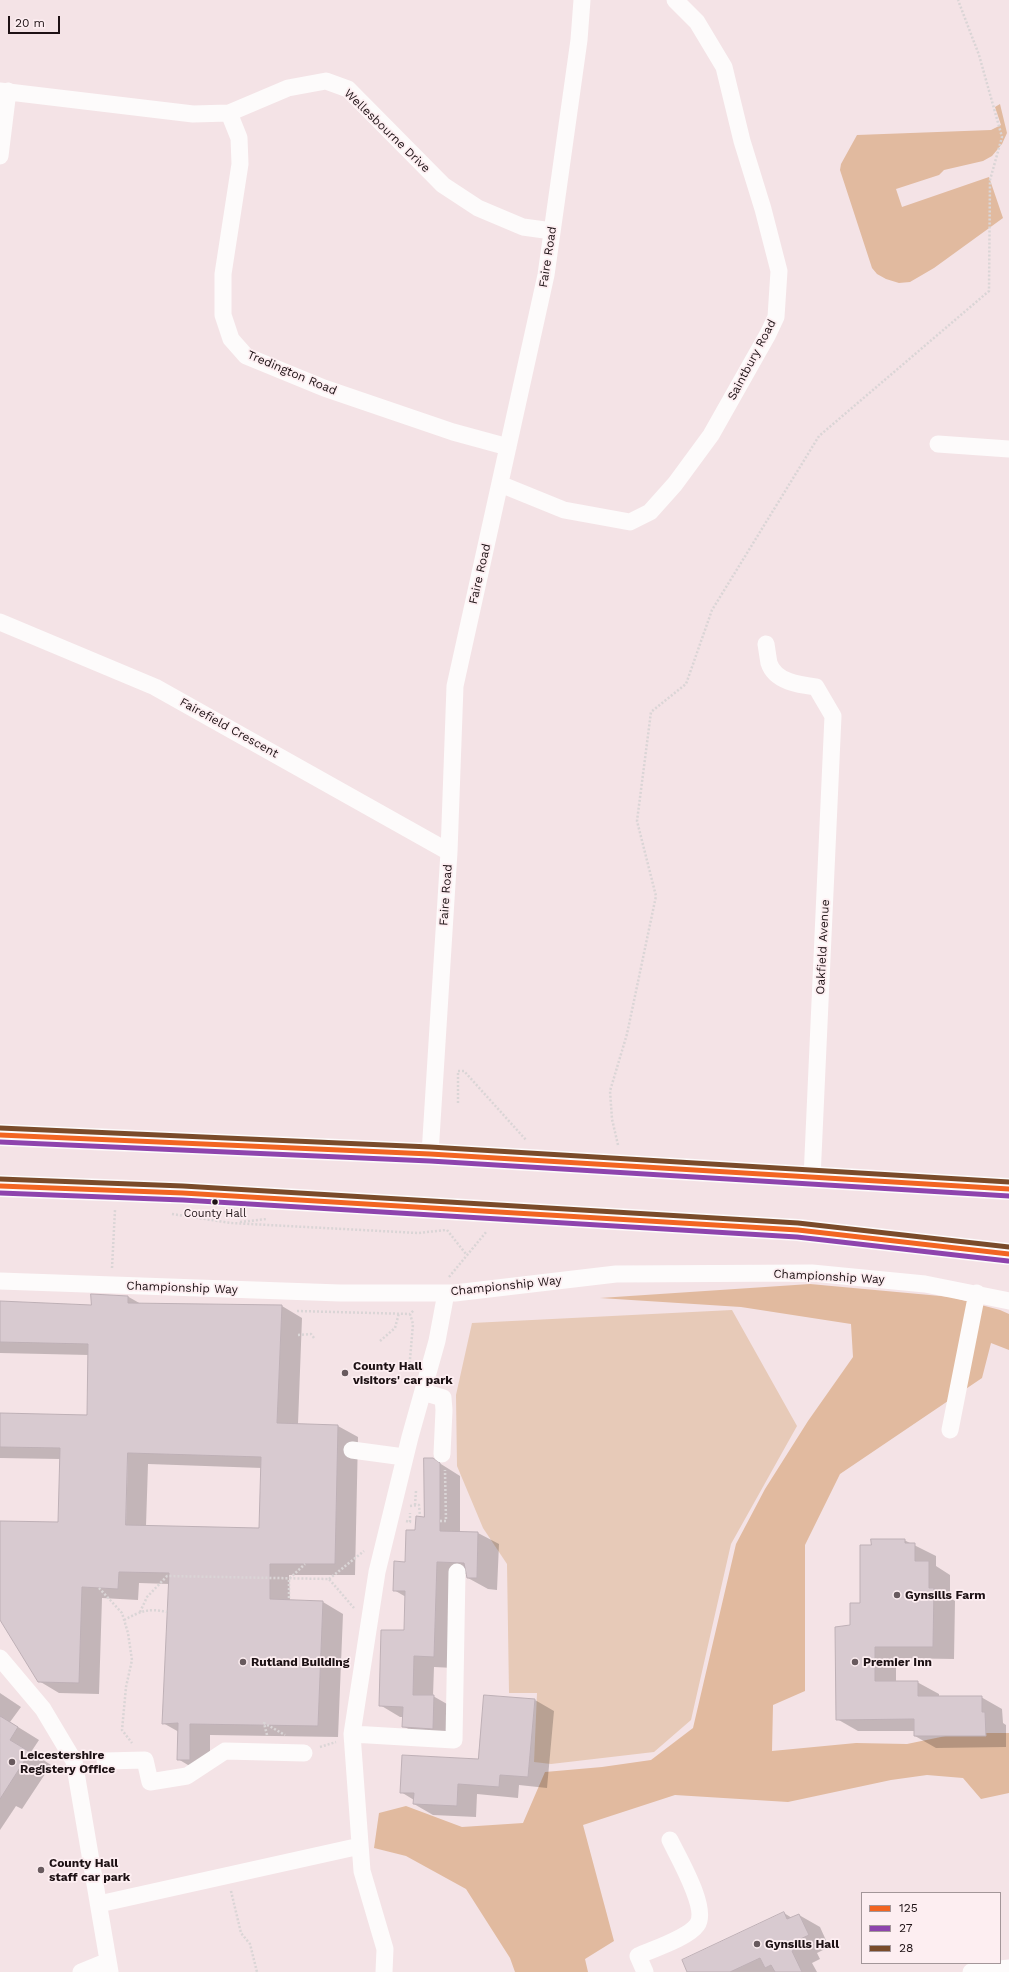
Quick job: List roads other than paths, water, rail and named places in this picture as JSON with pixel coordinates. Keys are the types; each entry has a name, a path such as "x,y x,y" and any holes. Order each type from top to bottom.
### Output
{"highway":[{"path":"0,1135 430,1154 1009,1189"},
{"path":"0,1186 182,1193 798,1230 1009,1254"}],"street":[{"name":"Faire Road","path":"430,1154 449,852 455,686 546,275 579,40 582,0"},
{"name":"Saintbury Road","path":"500,484 564,510 630,522 650,512 675,484 711,435 765,340 776,317 779,271 763,209 742,141 724,67 697,22 675,0"},
{"name":"Wellesbourne Drive","path":"4,91 193,114 229,113 288,88 326,81 348,90 443,185 478,208 523,227 552,231"},
{"path":"0,156 4,91"},
{"name":"Tredington Road","path":"229,113 239,138 240,164 223,274 223,315 231,339 246,356 324,388 453,432 508,447"},
{"path":"938,444 1009,449"},
{"name":"Fairefield Crescent","path":"0,622 155,687 449,852"},
{"name":"Oakfield Avenue","path":"766,644 770,664 774,671 786,680 816,687 833,716 812,1178"},
{"name":"Championship Way","path":"0,1281 340,1293 438,1293 616,1274 812,1274 925,1284 977,1293 1009,1301"},
{"path":"384,1972 385,1949 362,1871 347,1738 369,1624 377,1572 404,1457 437,1341 438,1293"},
{"path":"950,1430 977,1293"},
{"path":"423,1392 443,1398 444,1410 442,1454"},
{"path":"352,1450 404,1457"},
{"path":"347,1738 454,1740 457,1572"},
{"path":"0,1658 43,1709 74,1761 109,1966 81,1972"},
{"path":"106,1762 145,1760 150,1782 187,1776 225,1751 311,1750"},
{"path":"645,1972 638,1956 689,1932 697,1925 700,1918 697,1898 670,1840"},
{"path":"99,1904 360,1846"},
{"path":"971,1972 1009,1968"}],"place":[{"name":"County Hall","path":"215,1202"},
{"name":"County Hall visitors' car park","path":"345,1373"},
{"name":"Gynsills Farm","path":"897,1595"},
{"name":"Rutland Building","path":"243,1662"},
{"name":"Premier Inn","path":"855,1662"},
{"name":"Leicestershire Registery Office","path":"12,1762"},
{"name":"County Hall staff car park","path":"41,1870"},
{"name":"Gynsills Hall","path":"757,1944"}]}
